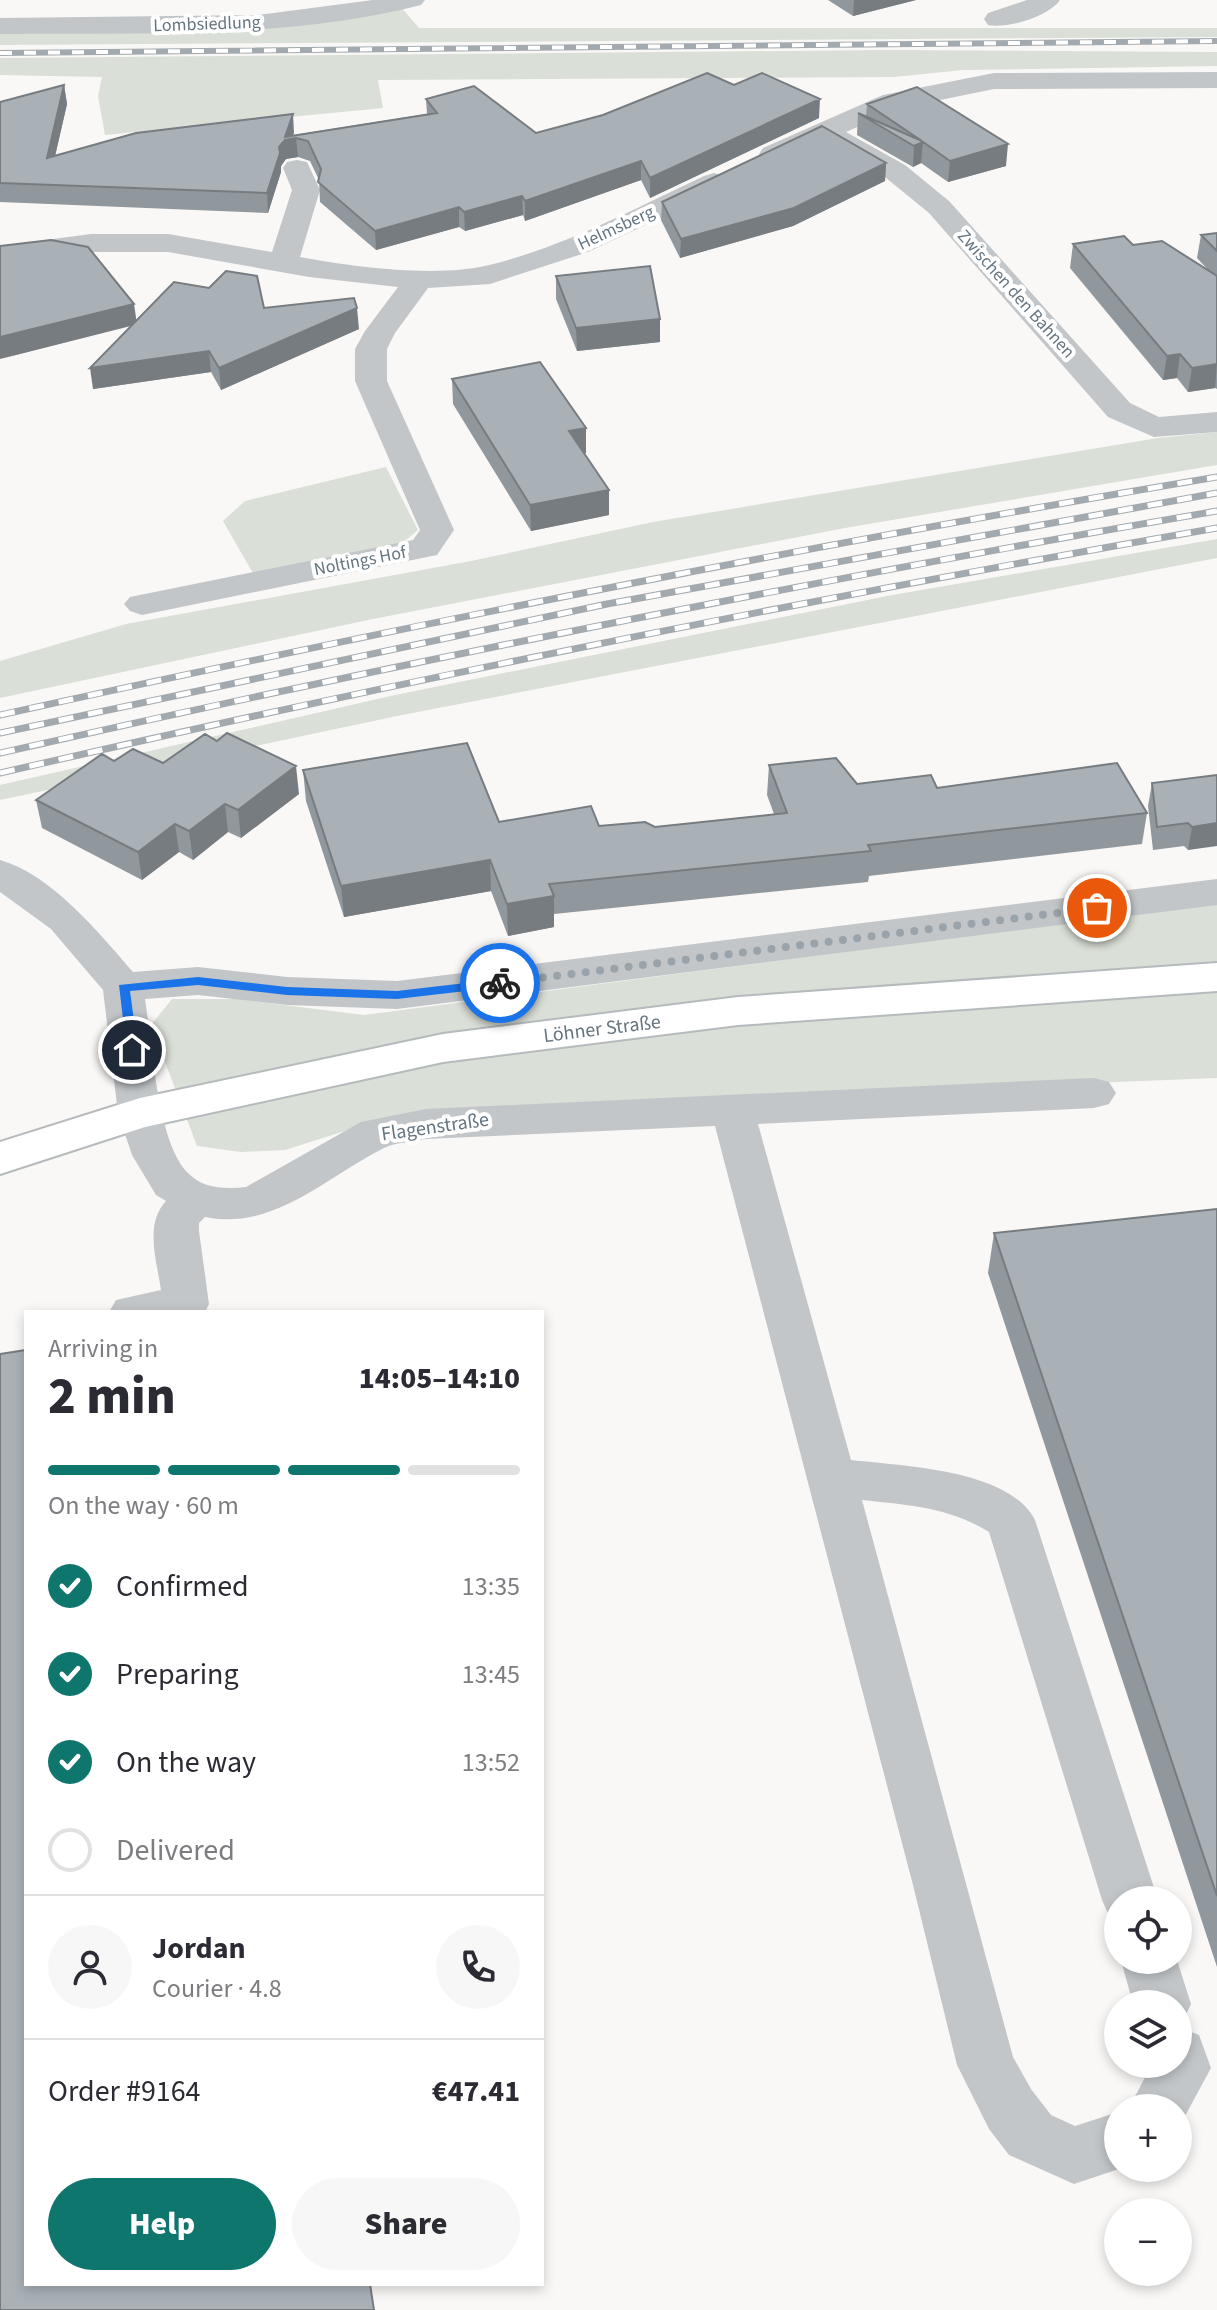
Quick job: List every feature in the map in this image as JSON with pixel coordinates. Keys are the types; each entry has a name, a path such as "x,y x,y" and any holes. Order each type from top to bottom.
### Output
{"main road":[{"name":"Löhner Straße","path":"0,1158 140,1113 443,1048 738,1011 1217,977"}],"street":[{"name":"Lombsiedlung","path":"0,26 258,23 342,14 412,0"},
{"path":"997,19 1026,11 1047,0"},
{"name":"Helmsberg","path":"0,255 91,243 168,243 283,264 419,280 490,275 578,246 822,130 893,101 994,81 1217,80"},
{"name":"Zwischen den Bahnen","path":"822,130 895,171 939,207 1119,410 1154,427 1217,422"},
{"path":"283,264 306,190 297,168"},
{"name":"Noltings Hof","path":"142,604 425,548 437,530 371,381 371,349 380,331 419,280"},
{"path":"0,873 65,920 123,987 140,1113 154,1155 172,1184 196,1199 177,1218 186,1304 146,1310"},
{"path":"123,987 198,981 287,991 397,995 1217,892"},
{"name":"Flagenstraße","path":"196,1199 226,1205 255,1202 376,1133 426,1124 1094,1093"},
{"path":"732,1108 942,1889 986,2065 1010,2109 1030,2135 1074,2155 1104,2145"},
{"path":"830,1477 927,1488 977,1500 1010,1520 1126,1886"}],"shaded area":[{"path":"401,7 419,28 1217,28 1217,37 0,45 0,31"},
{"path":"888,50 1217,52 1217,66 963,70 894,77 378,80 383,108 105,135 98,96 102,77 0,75 0,58"},
{"path":"1217,432 1217,465 845,528 373,619 0,698 0,661 126,624 471,561 653,522 1158,438"},
{"path":"386,467 418,530 400,545 254,575 223,521 245,501"},
{"path":"1217,539 1217,558 402,715 0,800 0,785 395,695 887,596"},
{"path":"1217,903 1217,1078 482,1107 364,1125 285,1150 241,1152 197,1146 151,1025 172,999 237,999 364,1015"}],"building":[{"path":"707,73 734,85 762,73 820,99 650,178 641,161 525,201 522,196 464,212 459,207 375,231 318,182 321,169 308,141 296,138 285,140 279,147 280,153 267,193 0,183 0,102 64,85 47,158 136,133 293,114 285,137 437,113 426,99 474,86 536,133 603,115"},
{"path":"917,87 1008,144 950,161 923,142 914,146 858,113 922,141 867,104"},
{"path":"822,126 886,163 794,208 681,239 662,202"},
{"path":"1217,233 1217,251 1201,235"},
{"path":"1124,236 1133,245 1162,241 1217,276 1217,364 1192,368 1180,354 1167,356 1073,244"},
{"path":"51,240 88,247 134,304 0,337 0,246"},
{"path":"650,266 660,319 576,328 556,276"},
{"path":"226,271 257,276 264,308 354,298 357,308 219,368 209,351 90,368 174,282 209,288"},
{"path":"540,362 586,428 569,431 609,490 530,505 452,379"},
{"path":"227,733 296,766 238,810 225,804 189,831 175,824 138,852 36,800 102,754 114,761 133,749 163,763 205,734 217,741"},
{"path":"467,743 499,822 591,806 599,826 645,822 655,827 787,813 769,765 836,758 857,784 931,775 937,788 1117,763 1147,813 868,845 871,851 549,884 554,896 507,904 490,860 341,886 303,770"},
{"path":"1217,775 1217,823 1157,827 1152,783"},
{"path":"1217,1209 1217,1896 994,1233"},
{"path":"24,1350 24,2286 370,2286 374,2310 0,2310 0,1354"}],"railway":[{"path":"0,53 1217,41"},
{"path":"0,715 607,588 912,530 1217,477"},
{"path":"0,733 607,604 1217,493"},
{"path":"0,753 607,624 1217,511"},
{"path":"0,773 303,705 607,642 1217,528"}],"way so far":[{"path":"500,983 1097,908"}],"route":[{"path":"132,1050 123,987 198,981 287,991 397,995 500,983"}]}
